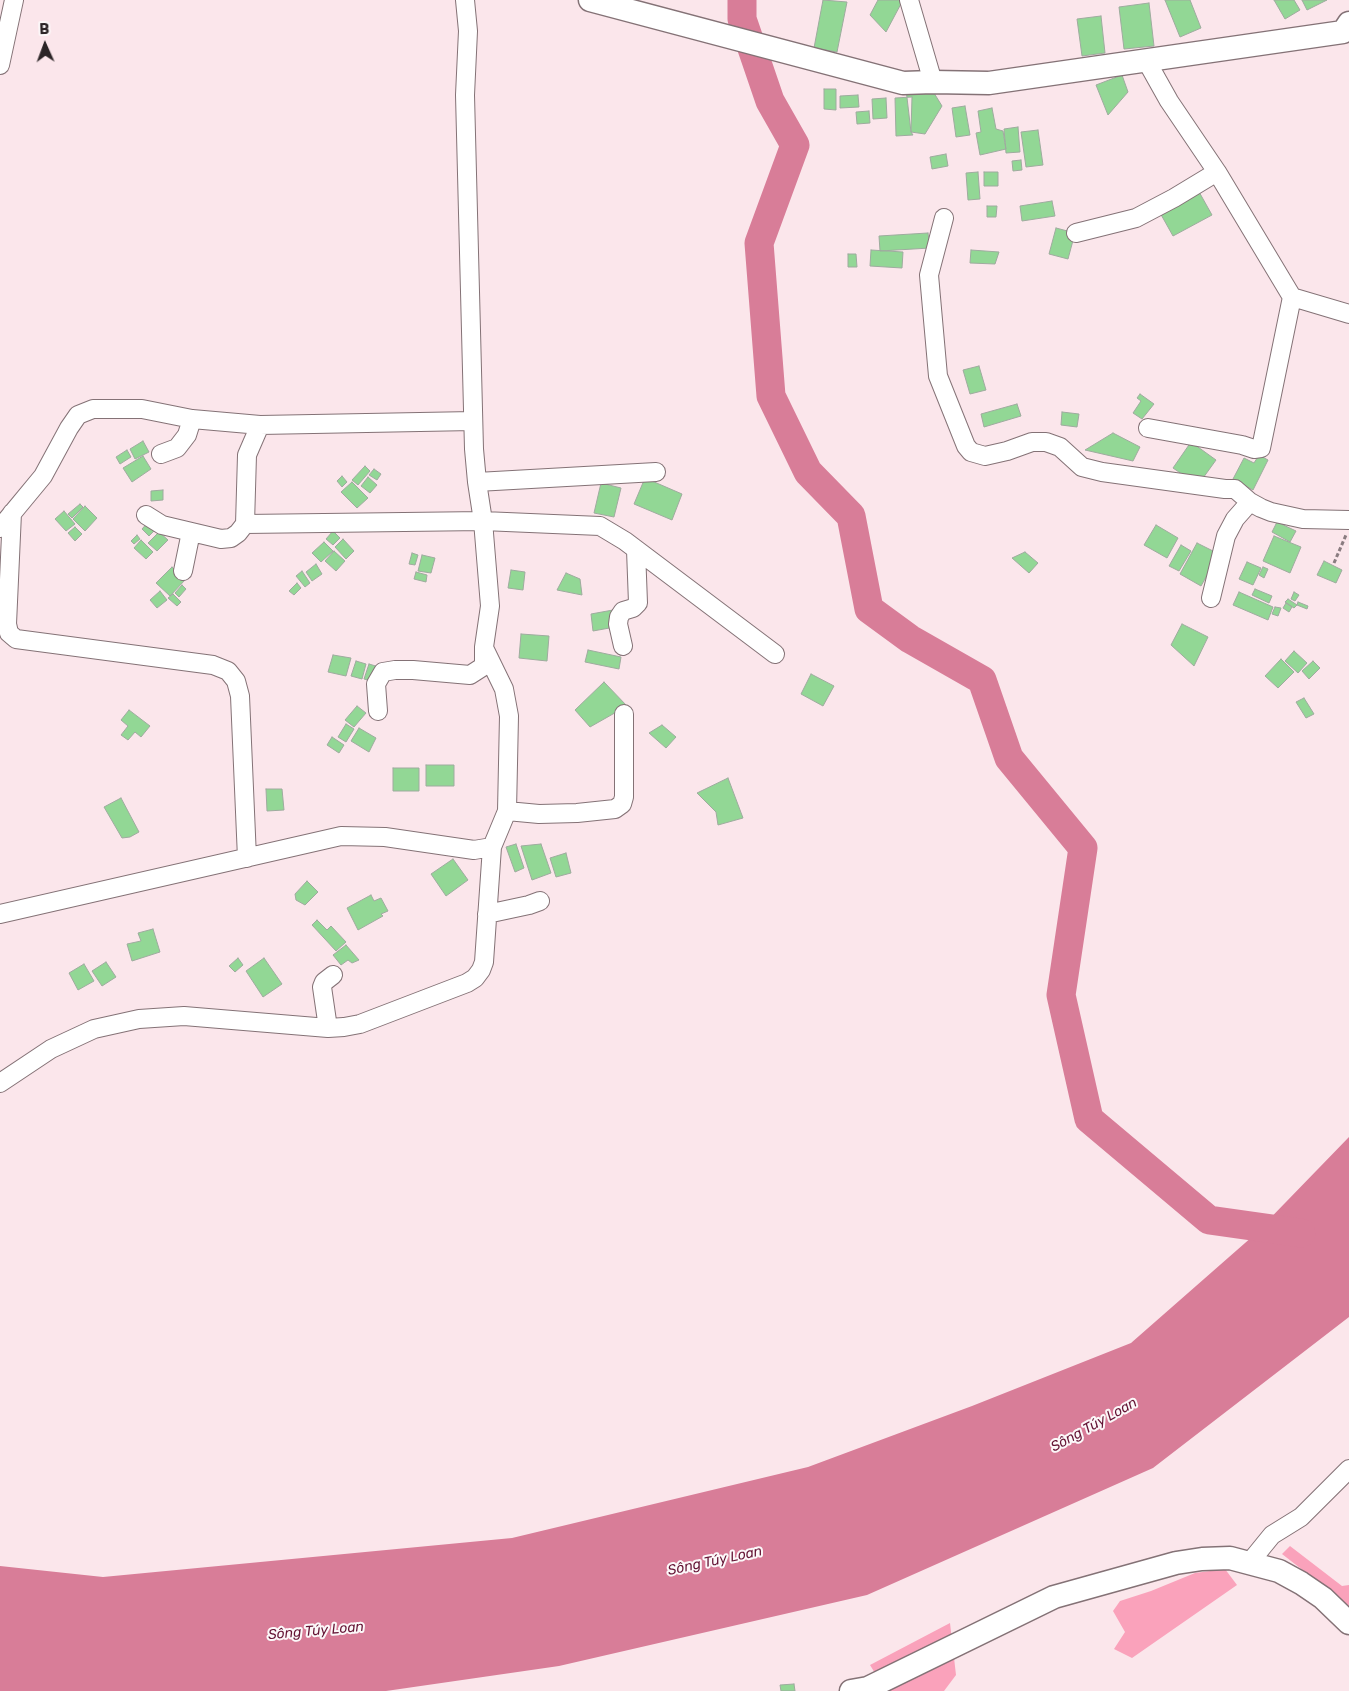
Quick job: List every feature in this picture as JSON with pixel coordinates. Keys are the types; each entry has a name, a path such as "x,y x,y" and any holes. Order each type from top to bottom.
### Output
{"street":[{"path":"0,64 14,0"},
{"path":"378,711 376,684 383,672 413,670 470,675 484,666 484,648 490,606 483,521 477,482 473,421 465,95 468,31 466,0"},
{"path":"590,0 903,83 989,83 1242,48 1347,29"},
{"path":"909,0 933,82"},
{"path":"1146,60 1169,101 1217,172 1292,297 1349,314"},
{"path":"1076,233 1136,218 1217,172"},
{"path":"944,218 929,275 938,376 966,446 971,452 985,456 1007,452 1032,442 1046,442 1060,447 1082,467 1102,472 1235,489 1250,502 1272,512 1303,519 1349,520"},
{"path":"1148,428 1242,445 1254,449 1261,448 1292,297"},
{"path":"0,528 43,476 78,414 93,409 142,409 192,419 260,425 473,421"},
{"path":"161,454 177,448 187,435 192,419"},
{"path":"146,515 162,525 220,539 231,538 238,533 245,524 247,456 260,425"},
{"path":"477,482 656,472"},
{"path":"1211,598 1226,536 1235,519 1250,502"},
{"path":"12,513 7,624 9,633 16,639 213,666 228,671 236,681 240,696 247,858"},
{"path":"245,524 483,521 600,526 636,550 775,654"},
{"path":"183,571 191,532"},
{"path":"623,646 618,617 623,611 632,608 638,603 636,550"},
{"path":"0,1083 51,1049 94,1030 139,1019 184,1016 328,1028 344,1027 360,1024 467,983 475,978 484,962 492,847 507,811 509,716 507,701 504,689 484,648"},
{"path":"507,811 539,814 577,813 615,809 622,804 624,797 624,714"},
{"path":"0,914 341,836 385,837 474,850 492,847"},
{"path":"487,914 540,901"},
{"path":"328,1028 322,988 324,982 333,975"},
{"path":"1250,1562 1272,1535 1301,1517 1349,1469"},
{"path":"862,1690 1054,1597 1176,1563 1202,1559 1230,1558 1279,1571 1301,1582 1323,1598 1349,1623"}],"path":[{"path":"1334,563 1349,528"}],"shaded area":[{"path":"1290,1546 1342,1586 1349,1585 1349,1606 1282,1554"},
{"path":"1225,1569 1237,1585 1132,1658 1114,1649 1125,1632 1113,1611 1120,1601 1195,1573"},
{"path":"950,1623 956,1675 944,1691 886,1691 870,1665"}],"water":[{"name":"Sông Túy Loan","path":"1349,1137 1349,1317 1153,1468 867,1595 559,1666 386,1691 0,1691 0,1566 103,1577 512,1538 808,1467 972,1406 1131,1343 1253,1236"}],"building":[{"path":"823,0 847,2 837,52 814,48"},
{"path":"878,0 903,0 886,32 870,15"},
{"path":"1165,0 1190,0 1201,28 1180,37"},
{"path":"1274,0 1294,0 1300,10 1285,19"},
{"path":"1302,0 1327,0 1307,10"},
{"path":"1149,3 1154,46 1124,49 1119,7"},
{"path":"1101,16 1105,53 1082,56 1077,19"},
{"path":"1122,75 1128,92 1108,115 1096,85"},
{"path":"824,89 836,89 836,110 824,109"},
{"path":"906,89 934,93 942,106 925,134 911,132"},
{"path":"858,95 859,107 840,108 840,96"},
{"path":"912,97 911,132 913,135 896,136 895,98"},
{"path":"886,98 887,118 873,119 872,99"},
{"path":"965,106 970,135 956,137 952,108"},
{"path":"992,108 996,129 1003,131 1006,149 980,155 976,133 981,132 978,111"},
{"path":"869,111 870,123 857,124 856,112"},
{"path":"1018,127 1020,152 1006,153 1004,129"},
{"path":"1038,130 1043,165 1026,167 1021,132"},
{"path":"946,154 948,166 932,169 930,157"},
{"path":"1021,160 1022,170 1013,171 1012,161"},
{"path":"978,172 980,199 968,200 966,173"},
{"path":"984,172 998,172 998,186 984,186"},
{"path":"1198,190 1212,215 1173,236 1159,211"},
{"path":"1052,201 1055,216 1022,221 1020,206"},
{"path":"987,206 997,206 996,217 987,217"},
{"path":"1056,228 1075,233 1068,259 1049,254"},
{"path":"928,233 930,248 880,251 879,236"},
{"path":"871,250 903,252 902,268 870,266"},
{"path":"971,250 999,252 995,264 970,263"},
{"path":"848,254 856,254 857,267 848,267"},
{"path":"979,366 986,390 970,394 963,370"},
{"path":"1140,394 1154,404 1142,419 1133,413 1141,401 1137,398"},
{"path":"1017,404 1021,416 984,427 981,414"},
{"path":"1062,412 1079,414 1077,427 1061,425"},
{"path":"1113,433 1140,447 1133,461 1085,450"},
{"path":"143,441 149,452 135,459 130,449"},
{"path":"1191,442 1216,460 1198,485 1173,468"},
{"path":"127,450 131,457 120,464 116,457"},
{"path":"1259,455 1268,460 1253,490 1233,479 1244,458 1254,463"},
{"path":"143,456 151,469 132,482 123,468"},
{"path":"365,466 370,471 358,485 352,480"},
{"path":"374,469 381,474 377,480 369,475"},
{"path":"342,476 347,482 342,487 337,481"},
{"path":"368,477 377,485 370,493 361,486"},
{"path":"645,478 682,494 672,520 634,504"},
{"path":"352,482 368,498 357,508 341,492"},
{"path":"601,483 621,488 614,517 594,513"},
{"path":"163,490 163,500 151,501 151,491"},
{"path":"80,504 83,507 72,518 68,514"},
{"path":"85,506 97,518 85,531 73,519"},
{"path":"64,511 75,524 66,531 55,519"},
{"path":"150,520 158,527 149,536 142,529"},
{"path":"1277,522 1296,531 1290,542 1272,532"},
{"path":"1156,525 1178,538 1167,558 1144,545"},
{"path":"75,527 82,534 75,541 68,533"},
{"path":"333,531 340,538 333,545 326,539"},
{"path":"159,532 168,540 157,551 148,543"},
{"path":"137,535 140,539 134,544 131,541"},
{"path":"1274,536 1301,547 1290,573 1263,561"},
{"path":"343,539 354,551 346,559 335,547"},
{"path":"141,540 153,552 146,559 134,548"},
{"path":"324,542 333,551 321,562 312,553"},
{"path":"1197,543 1219,554 1201,586 1180,574"},
{"path":"1181,545 1191,551 1179,571 1169,566"},
{"path":"334,551 345,561 336,571 325,561"},
{"path":"1025,552 1038,563 1029,573 1012,558"},
{"path":"412,553 418,555 415,565 409,564"},
{"path":"422,555 435,558 431,573 418,571"},
{"path":"1324,561 1342,570 1336,583 1317,575"},
{"path":"1247,562 1261,568 1253,585 1239,579"},
{"path":"316,564 322,574 312,581 306,572"},
{"path":"172,567 185,580 170,596 156,583"},
{"path":"1263,567 1268,569 1264,578 1259,575"},
{"path":"511,570 525,572 523,590 508,588"},
{"path":"302,571 310,583 305,587 296,576"},
{"path":"416,572 427,575 426,582 414,579"},
{"path":"566,573 580,579 582,595 557,590"},
{"path":"297,583 301,588 294,595 289,591"},
{"path":"182,585 186,589 179,597 175,593"},
{"path":"1255,589 1272,596 1269,603 1252,595"},
{"path":"160,591 167,600 157,608 150,600"},
{"path":"1239,592 1273,607 1268,620 1233,605"},
{"path":"1294,592 1299,595 1295,601 1291,599"},
{"path":"173,594 181,602 177,606 168,598"},
{"path":"1288,599 1297,605 1294,608 1285,602"},
{"path":"1298,602 1308,606 1307,609 1297,605"},
{"path":"1286,603 1292,607 1289,612 1283,608"},
{"path":"1275,607 1281,608 1278,616 1272,614"},
{"path":"613,610 615,627 593,631 591,614"},
{"path":"1182,624 1208,637 1194,666 1171,645"},
{"path":"521,634 549,636 547,661 519,658"},
{"path":"588,650 621,657 619,669 585,662"},
{"path":"1294,651 1307,663 1298,673 1285,661"},
{"path":"333,655 351,658 346,676 328,672"},
{"path":"1281,659 1294,672 1278,688 1265,676"},
{"path":"356,661 366,664 362,679 351,676"},
{"path":"1313,661 1320,668 1309,679 1302,671"},
{"path":"369,664 379,667 375,682 364,679"},
{"path":"811,674 834,686 823,706 801,694"},
{"path":"604,682 627,706 590,727 575,710"},
{"path":"1304,698 1314,714 1306,718 1296,702"},
{"path":"357,706 366,713 354,727 345,720"},
{"path":"129,710 150,726 141,737 135,732 128,740 121,735 128,726 121,720"},
{"path":"346,724 354,729 346,742 338,737"},
{"path":"662,725 676,737 666,748 649,733"},
{"path":"359,728 376,738 369,752 351,741"},
{"path":"332,737 344,745 339,753 327,745"},
{"path":"426,765 454,765 454,786 426,786"},
{"path":"393,768 419,768 419,791 393,791"},
{"path":"728,778 743,818 718,825 716,812 697,793"},
{"path":"266,789 282,789 284,810 267,811"},
{"path":"121,798 139,832 130,837 122,838 104,807"},
{"path":"516,844 524,868 515,872 506,847"},
{"path":"541,844 551,873 532,880 521,846"},
{"path":"566,853 571,873 556,877 550,858"},
{"path":"453,859 468,880 446,896 431,874"},
{"path":"307,881 318,892 305,905 296,900 295,894"},
{"path":"371,895 374,901 381,898 388,911 381,914 383,916 358,930 347,908"},
{"path":"317,920 327,930 331,926 346,942 336,951 312,925"},
{"path":"153,929 160,952 132,961 127,944 141,941 138,933"},
{"path":"346,945 359,960 352,963 348,960 341,965 333,955"},
{"path":"238,958 243,965 235,972 229,966"},
{"path":"264,958 282,984 263,997 246,971"},
{"path":"106,962 116,977 102,986 92,971"},
{"path":"84,964 94,981 78,990 69,973"},
{"path":"794,1684 795,1691 781,1691 780,1685"}],"waterway":[{"path":"742,0 742,19 770,101 795,145 759,243 771,396 808,472 851,516 869,609 910,639 982,680 1009,758 1083,848 1061,995 1089,1119 1209,1220 1301,1233"}]}
